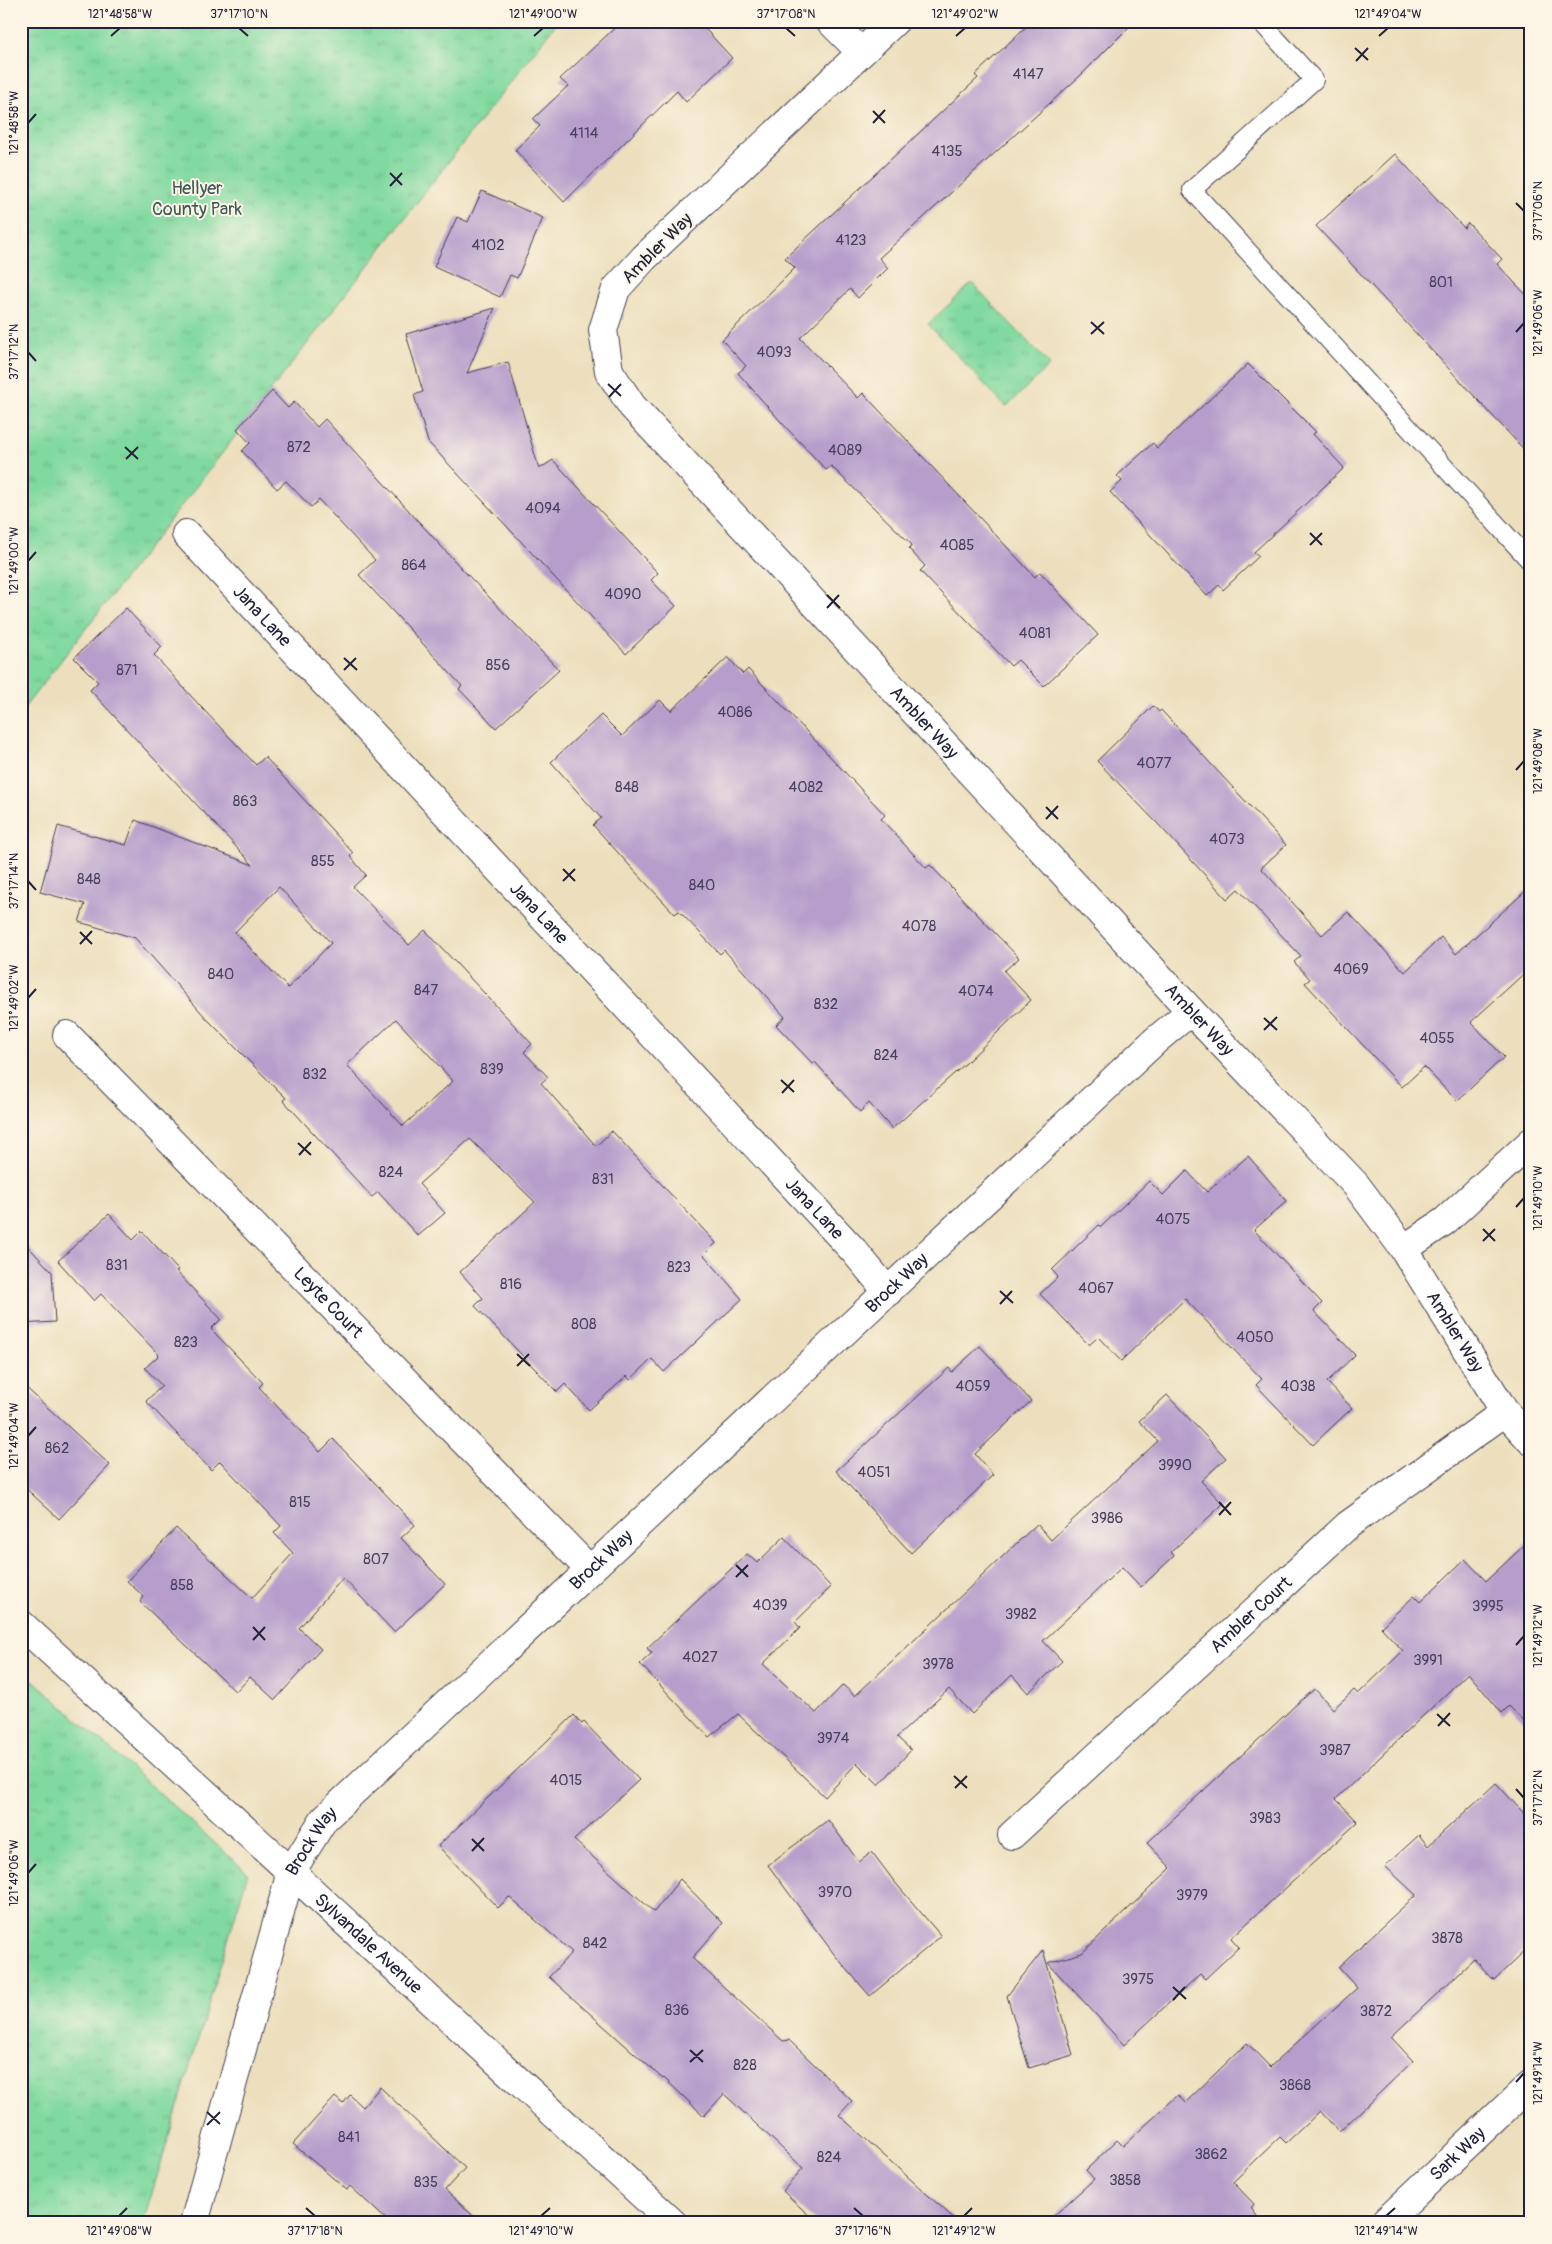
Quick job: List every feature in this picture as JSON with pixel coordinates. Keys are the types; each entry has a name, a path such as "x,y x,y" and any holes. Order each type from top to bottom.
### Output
{"street":[{"path":"830,21 861,52"},
{"name":"Ambler Way","path":"895,21 644,258 616,289 603,330 609,371 632,406 1191,1011 1356,1185 1404,1249 1504,1412 1531,1442"},
{"name":"Jana Lane","path":"186,534 854,1251 888,1292"},
{"name":"Brock Way","path":"194,2223 291,1872 324,1819 1156,1040 1191,1011"},
{"name":"Leyte Court","path":"67,1035 589,1569"},
{"path":"1404,1249 1445,1221 1531,1142"},
{"name":"Ambler Court","path":"1012,1835 1348,1525 1504,1412"},
{"name":"Sylvandale Avenue","path":"21,1624 673,2223"},
{"name":"Sark Way","path":"1384,2223 1531,2084"}],"lane":[{"path":"1260,21 1314,80 1192,190 1531,562"}],"green space":[{"name":"Hellyer County Park","path":"21,21 558,21 21,712"},
{"path":"972,283 1050,365 1006,407 928,324"},
{"path":"21,1669 248,1873 143,2223 21,2223"}],"building":[{"path":"622,21 698,21 732,58 686,102 677,91 564,202 515,150 540,126 533,119 568,86 560,79"},
{"path":"1032,21 1135,21 1081,75 879,258 888,268 858,298 850,289 800,338 858,398 863,393 1035,577 1040,572 1098,635 1044,686 1018,660 1011,666 920,571 925,566 909,549 912,545 831,466 826,470 782,423 738,373 746,366 722,340 795,268 785,258 978,78 975,75"},
{"path":"1395,154 1464,228 1468,223 1502,259 1497,264 1531,300 1531,457 1316,226"},
{"path":"482,191 543,218 517,278 510,275 500,297 434,267 457,217 468,222"},
{"path":"495,308 467,373 508,362 539,469 553,460 658,573 651,580 676,606 626,654 428,442 414,395 423,392 406,334"},
{"path":"1248,364 1316,432 1313,434 1344,468 1254,552 1259,556 1223,590 1219,585 1207,596 1110,492 1122,481 1117,476 1132,462 1153,443 1157,448"},
{"path":"272,391 288,408 294,402 317,427 325,419 462,569 559,670 496,728 459,689 462,686 359,575 375,560 319,500 311,507 286,481 277,489 242,451 250,443 237,429"},
{"path":"126,608 162,647 154,655 201,707 256,765 265,757 353,853 350,856 366,875 353,887 409,945 425,930 532,1044 524,1052 548,1077 541,1083 596,1146 612,1131 716,1243 704,1255 742,1299 664,1372 652,1359 630,1380 627,1376 589,1410 565,1384 557,1392 475,1306 483,1298 460,1272 535,1202 470,1139 419,1184 445,1213 418,1236 378,1192 372,1197 283,1100 286,1098 208,1020 135,938 79,922 85,904 40,892 58,826 126,845 135,820 253,865 90,690 98,682 74,658","holes":["279,887 331,943 288,988 235,932","396,1019 453,1081 403,1126 347,1065"]},
{"path":"728,657 743,674 748,669 885,815 881,819 926,868 930,865 1019,958 1004,971 1031,1000 966,1063 892,1129 869,1103 860,1112 815,1062 813,1064 776,1025 785,1017 724,950 720,954 679,911 675,914 630,866 593,825 601,818 551,762 601,715 622,736 660,700 671,711"},
{"path":"1153,706 1159,712 1161,710 1286,845 1261,868 1322,935 1348,912 1405,972 1441,937 1456,954 1531,886 1531,967 1471,1022 1504,1057 1457,1101 1424,1067 1402,1087 1305,983 1310,979 1294,962 1301,956 1238,889 1227,899 1097,761"},
{"path":"1248,1156 1287,1201 1254,1230 1322,1303 1314,1311 1355,1355 1327,1382 1352,1408 1313,1445 1256,1385 1262,1379 1185,1299 1121,1361 1098,1337 1089,1345 1040,1294 1058,1277 1052,1270 1149,1181 1163,1195 1187,1171 1207,1192"},
{"path":"109,1214 133,1240 142,1231 178,1270 176,1271 221,1319 211,1329 263,1383 259,1387 320,1452 333,1439 415,1525 401,1538 445,1584 394,1632 343,1578 299,1628 321,1649 275,1700 250,1677 236,1692 140,1602 144,1597 127,1581 176,1528 252,1598 293,1553 274,1533 281,1526 220,1461 211,1470 146,1401 162,1386 145,1368 159,1355 101,1294 94,1301 58,1261"},
{"path":"21,1239 52,1272 55,1322 21,1324"},
{"path":"980,1346 1031,1401 975,1454 993,1475 911,1553 836,1471 949,1368 952,1372"},
{"path":"21,1383 110,1465 59,1519 21,1484"},
{"path":"1167,1395 1226,1458 1201,1481 1223,1504 1171,1552 1174,1556 1141,1587 1122,1567 1043,1641 1062,1661 1028,1693 1012,1675 972,1714 949,1689 897,1737 911,1750 879,1785 857,1763 825,1797 738,1714 709,1737 640,1664 652,1653 647,1648 747,1554 757,1563 784,1537 831,1587 795,1622 800,1628 763,1664 816,1713 843,1685 855,1696 1037,1524 1051,1540 1158,1441 1139,1421"},
{"path":"1531,1539 1531,1729 1509,1706 1502,1713 1468,1673 1336,1799 1358,1822 1231,1938 1239,1947 1205,1979 1200,1974 1124,2045 1048,1963 1082,1953 1171,1868 1147,1843 1299,1702 1315,1689 1333,1709 1354,1690 1358,1694 1403,1651 1381,1627 1414,1596 1420,1602 1465,1559 1486,1581"},
{"path":"574,1715 582,1724 584,1722 639,1780 574,1840 654,1912 680,1879 723,1923 692,1958 783,2041 789,2040 852,2101 839,2115 959,2223 817,2223 783,2191 803,2168 724,2094 704,2116 664,2078 549,1977 572,1952 509,1897 498,1908 438,1846"},
{"path":"1496,1783 1531,1821 1531,1945 1494,1980 1474,1959 1391,2037 1413,2061 1339,2132 1320,2111 1286,2143 1280,2137 1233,2182 1254,2204 1251,2208 1262,2223 1046,2223 1094,2179 1086,2170 1117,2140 1123,2146 1178,2095 1185,2103 1247,2043 1270,2067 1357,1988 1338,1967 1416,1895 1385,1866 1419,1835 1428,1846"},
{"path":"828,1820 859,1862 872,1852 893,1880 941,1936 870,1996 834,1954 768,1865"},
{"path":"1043,1950 1073,2055 1029,2068 1007,1996"},
{"path":"380,2087 465,2168 445,2190 481,2223 390,2223 350,2186 347,2190 293,2144 335,2097 343,2104 350,2095 363,2107"}]}
